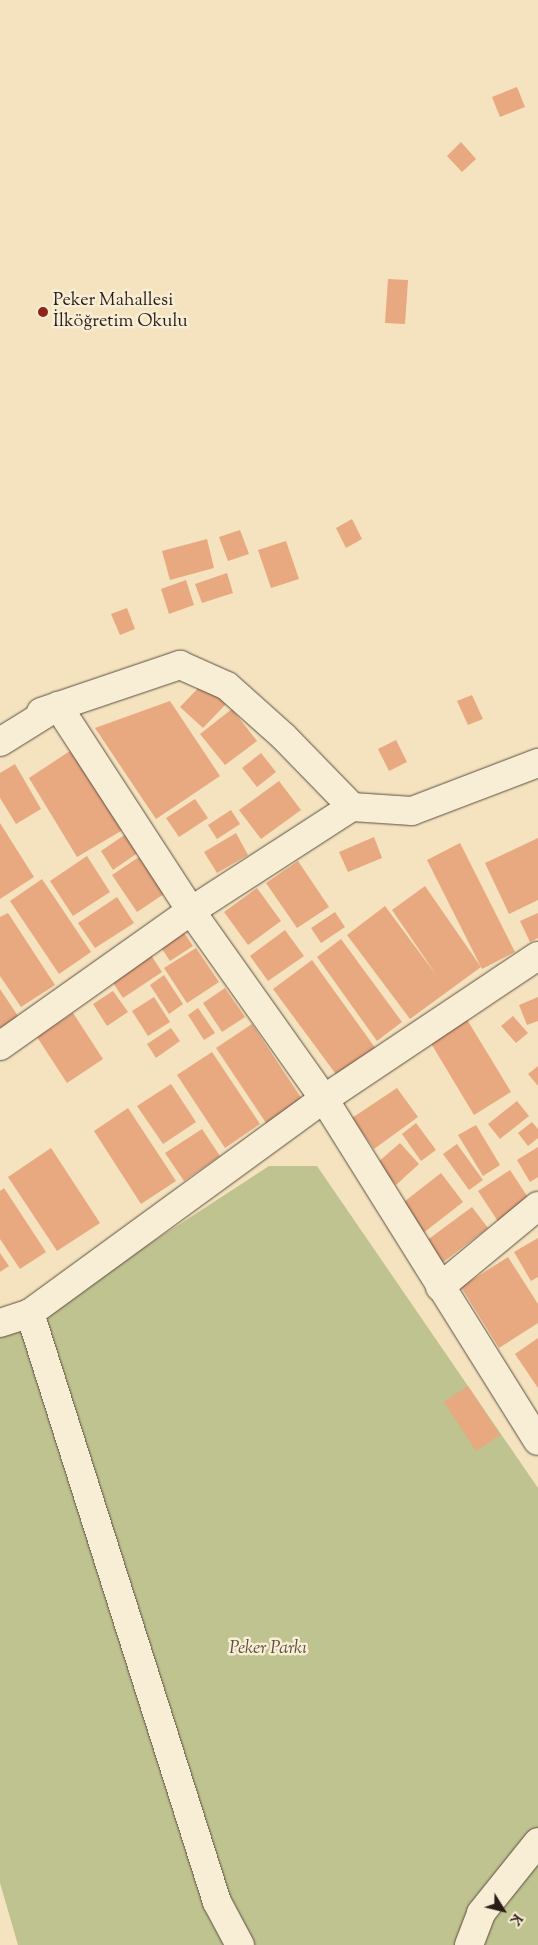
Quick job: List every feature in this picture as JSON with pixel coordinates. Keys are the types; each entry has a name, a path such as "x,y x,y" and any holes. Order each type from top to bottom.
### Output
{"street":[{"path":"0,727 180,665 227,686 284,736 352,808"},
{"path":"0,742 58,706"},
{"path":"58,706 191,911 324,1100 538,1440"},
{"path":"0,1046 191,911 352,808 412,810 538,763"},
{"path":"0,1323 30,1313 324,1100 538,956"},
{"path":"440,1287 538,1206"},
{"path":"30,1313 217,1902 240,1945"},
{"path":"469,1945 481,1913 538,1842"}],"green space":[{"name":"Peker Parkı","path":"269,1166 317,1166 538,1488 538,1945 18,1945 0,1883 0,1334 23,1326"}],"building":[{"path":"517,87 525,107 500,117 492,97"},
{"path":"461,142 476,159 462,172 447,156"},
{"path":"388,279 408,280 405,324 385,323"},
{"path":"352,519 362,539 346,548 336,528"},
{"path":"240,530 249,554 228,561 219,537"},
{"path":"207,539 214,568 170,580 162,551"},
{"path":"286,541 299,579 271,588 258,550"},
{"path":"227,573 233,593 202,603 195,584"},
{"path":"186,580 194,605 169,614 161,589"},
{"path":"127,608 135,629 120,635 111,614"},
{"path":"204,682 226,704 203,728 180,707"},
{"path":"472,695 483,719 468,725 457,701"},
{"path":"170,701 220,776 156,819 95,728"},
{"path":"232,709 257,741 225,765 200,734"},
{"path":"396,740 407,762 389,771 378,749"},
{"path":"76,747 126,828 77,857 29,778"},
{"path":"261,753 276,772 257,787 242,768"},
{"path":"15,764 41,809 16,824 0,798 0,773"},
{"path":"279,781 301,810 261,839 239,810"},
{"path":"195,799 208,818 179,837 166,818"},
{"path":"231,810 240,824 217,839 208,825"},
{"path":"0,823 34,877 0,899"},
{"path":"236,833 248,855 217,873 204,852"},
{"path":"126,834 139,852 113,870 101,851"},
{"path":"374,837 382,858 348,872 339,852"},
{"path":"538,838 538,900 509,914 485,863"},
{"path":"460,843 515,952 482,969 427,860"},
{"path":"87,856 110,892 73,916 50,881"},
{"path":"139,857 164,894 137,912 112,875"},
{"path":"298,861 329,907 297,928 266,883"},
{"path":"42,879 91,952 59,974 10,901"},
{"path":"425,886 481,967 410,1019 347,935 385,906 437,976 392,910"},
{"path":"257,888 281,921 248,945 224,912"},
{"path":"117,897 134,923 95,948 78,923"},
{"path":"335,912 345,927 321,943 311,928"},
{"path":"8,913 55,985 21,1007 0,976 0,917"},
{"path":"538,913 538,938 530,942 520,921"},
{"path":"181,928 193,946 170,961 158,943"},
{"path":"285,930 304,956 268,981 250,956"},
{"path":"341,939 402,1022 377,1041 317,957"},
{"path":"196,948 219,982 187,1003 164,968"},
{"path":"149,952 162,972 123,998 110,978"},
{"path":"312,960 376,1049 338,1077 273,989"},
{"path":"164,975 183,1004 169,1014 150,985"},
{"path":"225,988 245,1017 222,1032 203,1003"},
{"path":"0,989 18,1016 0,1028"},
{"path":"113,991 128,1012 107,1026 93,1004"},
{"path":"154,997 170,1022 148,1036 132,1011"},
{"path":"538,997 538,1021 527,1025 519,1005"},
{"path":"198,1008 215,1033 204,1040 188,1015"},
{"path":"73,1013 103,1059 67,1083 37,1037"},
{"path":"513,1016 528,1033 516,1043 501,1026"},
{"path":"466,1018 511,1092 474,1115 429,1040"},
{"path":"252,1024 302,1099 266,1123 216,1048"},
{"path":"171,1028 180,1041 156,1058 147,1044"},
{"path":"212,1052 260,1124 225,1148 177,1075"},
{"path":"538,1066 538,1086 528,1074"},
{"path":"171,1084 196,1122 163,1144 137,1106"},
{"path":"397,1088 418,1117 374,1149 352,1118"},
{"path":"517,1101 529,1116 500,1139 488,1124"},
{"path":"128,1108 176,1181 141,1204 94,1131"},
{"path":"532,1122 538,1129 538,1138 528,1146 518,1133"},
{"path":"416,1123 436,1150 421,1161 402,1134"},
{"path":"476,1125 500,1165 483,1176 458,1135"},
{"path":"202,1129 220,1156 184,1181 165,1153"},
{"path":"400,1143 419,1164 396,1185 377,1163"},
{"path":"457,1144 483,1180 469,1190 443,1154"},
{"path":"538,1147 538,1177 530,1182 517,1160"},
{"path":"51,1148 100,1223 57,1251 8,1177"},
{"path":"510,1170 531,1202 499,1223 478,1191"},
{"path":"441,1173 463,1202 422,1234 400,1205"},
{"path":"4,1188 46,1252 20,1269 0,1239 0,1191"},
{"path":"472,1207 488,1228 442,1263 426,1241"},
{"path":"538,1238 538,1277 531,1281 514,1252"},
{"path":"0,1253 9,1266 0,1272"},
{"path":"508,1257 538,1304 538,1323 499,1348 461,1287"},
{"path":"538,1338 538,1388 515,1354"},
{"path":"468,1386 500,1435 476,1451 444,1402"}],"place":[{"name":"Peker Mahallesi İlköğretim Okulu","path":"43,312"}]}
